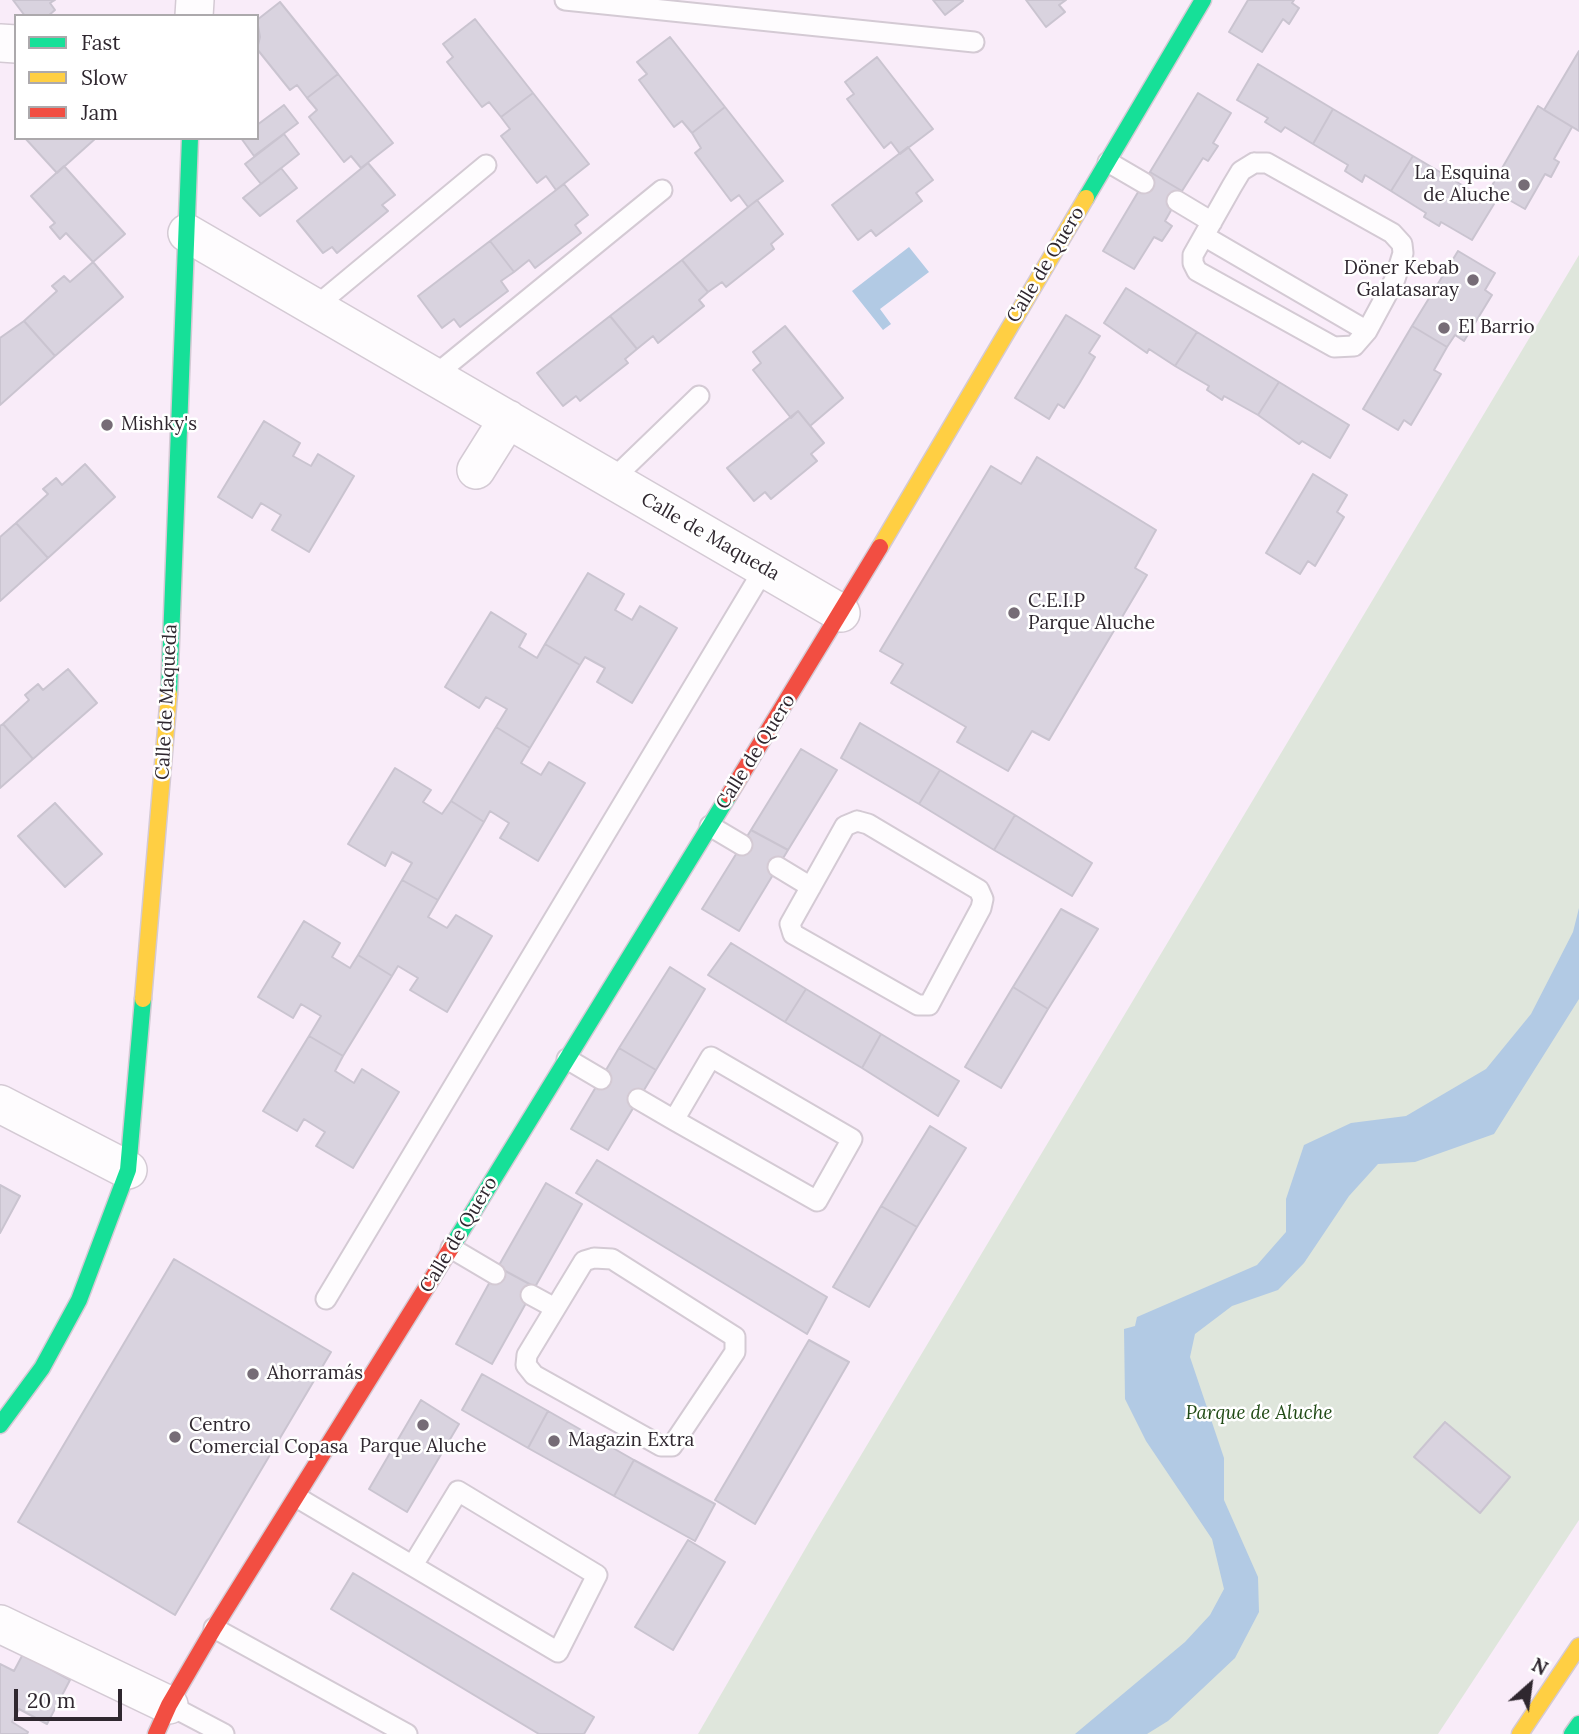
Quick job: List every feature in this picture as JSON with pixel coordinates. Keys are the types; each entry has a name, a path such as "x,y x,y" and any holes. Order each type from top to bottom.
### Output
{"street":[{"name":"Calle de Quero","path":"162,1719 214,1628 298,1498 841,613 1203,0"},
{"name":"Calle de Maqueda","path":"0,1425 42,1368 79,1300 128,1170 168,723 190,140"},
{"name":"Calle de Maqueda","path":"187,233 841,613"},
{"path":"476,470 508,419"},
{"path":"0,1104 128,1170"},
{"path":"0,1624 162,1719"},
{"path":"1520,1734 1579,1646"},
{"path":"1572,1734 1579,1724"}],"lane":[{"path":"565,0 974,42"},
{"path":"1108,162 1144,183"},
{"path":"1254,163 1267,163 1392,233 1402,244 1403,253 1395,279 1367,331 1354,346 1334,347 1197,271 1193,255 1208,229 1241,171 1254,163"},
{"path":"315,307 486,165"},
{"path":"433,376 662,190"},
{"path":"1177,201 1208,229 1367,331"},
{"path":"612,480 699,396"},
{"path":"326,1299 764,569"},
{"path":"857,821 868,824 979,890 983,899 982,908 929,1005 918,1005 793,934 790,924 811,887 845,826 857,821"},
{"path":"710,826 742,845"},
{"path":"778,867 811,887"},
{"path":"638,1099 674,1120 817,1201 852,1139 711,1057 674,1120"},
{"path":"567,1059 601,1079"},
{"path":"451,1248 495,1274"},
{"path":"594,1258 612,1259 735,1337 735,1352 678,1440 672,1446 661,1446 534,1375 526,1365 527,1355 555,1308 584,1261 594,1258"},
{"path":"531,1295 555,1308"},
{"path":"298,1498 558,1653 597,1575 458,1491 413,1565"},
{"path":"214,1628 407,1734"},
{"path":"162,1719 224,1734"}],"green space":[{"name":"Parque de Aluche","path":"1579,255 1579,1520 1438,1734 698,1734 815,1532"}],"water":[{"path":"909,247 929,272 880,309 891,324 883,330 852,291"},
{"path":"1579,908 1579,999 1494,1134 1415,1162 1378,1164 1349,1196 1304,1263 1278,1290 1232,1306 1195,1334 1190,1357 1224,1458 1224,1500 1258,1577 1259,1612 1235,1658 1168,1721 1147,1734 1075,1734 1185,1642 1210,1615 1224,1589 1212,1539 1146,1441 1125,1399 1124,1329 1135,1326 1137,1317 1257,1265 1286,1232 1286,1199 1304,1145 1351,1123 1406,1116 1486,1069 1531,1014 1573,932"}],"building":[{"path":"13,0 55,0 50,3 55,10 50,14 24,14"},
{"path":"933,0 962,0 963,1 945,15"},
{"path":"1026,0 1066,0 1059,5 1065,12 1046,27"},
{"path":"1248,0 1294,0 1292,3 1299,8 1289,24 1283,19 1262,52 1229,32"},
{"path":"280,2 338,74 307,98 297,85 290,90 259,51 259,18"},
{"path":"475,19 533,93 501,117 489,102 482,107 447,62 453,57 443,44"},
{"path":"670,37 725,107 692,133 682,121 674,127 639,80 647,74 637,62"},
{"path":"1579,51 1579,131 1544,110"},
{"path":"877,57 933,129 900,154 891,142 884,148 847,99 854,94 845,82"},
{"path":"1258,64 1333,109 1313,144 1285,127 1281,132 1265,122 1268,118 1237,100"},
{"path":"338,74 393,143 361,168 351,156 344,162 309,117 317,110 307,98"},
{"path":"533,93 589,164 556,190 546,176 537,183 501,136 510,129 501,117"},
{"path":"1198,93 1231,113 1213,143 1218,146 1208,161 1203,158 1182,191 1150,172"},
{"path":"284,105 298,123 254,156 242,140 259,140 259,124"},
{"path":"1538,106 1572,127 1554,159 1559,162 1551,177 1545,174 1525,209 1490,189"},
{"path":"725,107 783,181 748,207 739,195 731,201 695,153 701,148 692,133"},
{"path":"1333,109 1413,156 1391,191 1365,175 1362,182 1345,171 1348,165 1313,144"},
{"path":"284,134 299,154 261,184 245,164"},
{"path":"27,140 94,140 57,173"},
{"path":"908,147 933,180 916,193 922,201 876,236 871,230 858,240 832,205"},
{"path":"1413,156 1494,204 1472,240 1441,222 1439,226 1424,217 1426,213 1391,191"},
{"path":"368,163 395,195 382,205 388,211 337,253 332,247 323,253 297,221"},
{"path":"64,166 125,234 93,262 66,233 60,239 50,227 55,223 31,196"},
{"path":"281,168 297,188 260,216 243,198"},
{"path":"1150,172 1182,191 1165,221 1172,226 1162,241 1154,237 1134,269 1103,251"},
{"path":"564,184 588,215 575,225 581,233 535,268 529,260 514,272 490,241"},
{"path":"757,200 783,234 771,244 774,249 726,287 722,282 708,292 682,260"},
{"path":"490,241 514,272 501,281 508,291 460,327 454,319 442,328 418,296"},
{"path":"1458,251 1495,273 1485,290 1492,295 1464,341 1455,335 1447,347 1412,326"},
{"path":"682,260 708,292 699,300 704,306 658,343 653,336 637,349 610,316"},
{"path":"93,262 123,297 55,356 24,321 57,291 52,286 64,276 70,282"},
{"path":"1126,288 1197,332 1175,366 1149,349 1147,353 1104,323"},
{"path":"1066,315 1100,336 1089,353 1095,357 1079,384 1064,408 1058,404 1049,419 1015,398"},
{"path":"610,316 637,349 625,359 628,363 580,401 576,396 563,406 537,373"},
{"path":"24,321 55,356 0,405 0,338"},
{"path":"785,326 843,398 810,426 798,411 791,418 753,370 761,363 753,352"},
{"path":"1412,326 1447,347 1434,370 1441,374 1411,425 1404,420 1398,430 1363,409"},
{"path":"1197,332 1279,382 1258,415 1224,396 1222,400 1207,390 1209,386 1175,366"},
{"path":"1279,382 1349,425 1330,458 1302,441 1299,444 1258,415"},
{"path":"798,411 824,443 811,454 817,461 771,499 765,492 754,501 727,468"},
{"path":"264,421 300,443 293,456 311,466 318,454 354,476 309,552 272,530 281,515 261,503 252,518 218,497"},
{"name":"C.E.I.P Parque Aluche","path":"1037,457 1156,530 1135,568 1147,575 1049,740 1032,731 1008,771 957,742 966,727 891,683 903,664 880,651 991,466 1021,484"},
{"path":"85,464 115,497 48,558 16,523 48,494 43,489 56,478 62,485"},
{"path":"1313,474 1347,495 1337,512 1344,517 1315,566 1308,561 1300,574 1266,553"},
{"path":"16,523 48,558 0,601 0,537"},
{"path":"588,573 624,594 615,610 632,620 640,606 677,628 632,703 597,682 605,668 585,657 580,665 545,644"},
{"path":"491,612 526,634 519,647 537,658 545,644 580,665 530,748 496,727 507,709 486,697 479,708 445,687"},
{"path":"68,669 97,703 33,759 3,724 29,700 25,695 38,684 43,690"},
{"path":"860,723 940,770 919,804 841,758"},
{"path":"3,724 33,759 0,788 0,726"},
{"path":"496,727 530,748 521,763 541,775 549,762 585,783 538,861 500,838 509,823 490,811 484,822 451,801"},
{"path":"801,749 837,770 788,850 751,830"},
{"path":"395,768 431,790 423,802 442,814 451,801 484,822 438,900 402,880 412,863 392,852 385,866 348,844"},
{"path":"940,770 1015,815 994,850 919,804"},
{"path":"55,803 102,854 65,887 18,836"},
{"path":"1015,815 1092,863 1072,896 994,850"},
{"path":"751,830 788,850 739,931 702,909"},
{"path":"402,880 438,900 428,917 447,928 456,915 492,936 447,1012 410,990 418,978 398,966 392,976 358,955"},
{"path":"1061,909 1098,929 1048,1009 1013,987"},
{"path":"304,921 340,943 332,957 350,968 358,955 392,976 343,1056 309,1036 321,1016 301,1004 293,1018 258,997"},
{"path":"731,943 806,989 785,1022 708,975"},
{"path":"670,967 705,989 656,1070 619,1048"},
{"path":"1013,987 1048,1009 1001,1088 965,1067"},
{"path":"806,989 881,1034 862,1068 785,1022"},
{"path":"881,1034 959,1081 938,1116 862,1068"},
{"path":"309,1036 343,1056 335,1071 354,1083 362,1069 399,1092 353,1168 316,1146 325,1132 304,1119 297,1131 263,1111"},
{"path":"619,1048 656,1070 608,1150 571,1129"},
{"path":"930,1126 966,1148 917,1227 881,1206"},
{"path":"597,1160 827,1297 807,1334 576,1193"},
{"path":"546,1183 582,1204 535,1287 498,1267"},
{"path":"0,1185 20,1196 0,1233"},
{"path":"881,1206 917,1227 869,1307 833,1287"},
{"name":"Centro Comercial Copasa","path":"174,1259 331,1352 175,1615 18,1522"},
{"path":"498,1267 535,1287 492,1364 456,1344"},
{"path":"809,1340 849,1362 755,1524 715,1500"},
{"path":"482,1374 548,1411 528,1448 462,1410"},
{"path":"421,1400 459,1424 407,1512 369,1489"},
{"path":"548,1411 634,1460 614,1496 528,1448"},
{"path":"1445,1422 1510,1477 1480,1513 1414,1457"},
{"path":"634,1460 715,1504 695,1541 614,1496"},
{"path":"688,1540 725,1562 673,1650 635,1627"},
{"path":"353,1573 594,1717 584,1734 539,1734 331,1609"},
{"path":"23,1654 70,1680 47,1724 19,1709 12,1722 28,1732 27,1734 0,1734 0,1664 14,1671"}],"traffic: fast":[{"path":"1086,198 1203,0"},
{"path":"169,694 190,140"},
{"path":"451,1248 729,795"},
{"path":"0,1425 42,1368 79,1300 128,1170 143,999"},
{"path":"1572,1734 1579,1724"}],"traffic: slow":[{"path":"880,547 1086,198"},
{"path":"143,999 169,694"},
{"path":"1520,1734 1579,1646"}],"traffic: jam":[{"path":"729,795 880,547"},
{"path":"156,1734 169,1705 214,1628 451,1248"}],"place":[{"name":"La Esquina de Aluche","path":"1524,185"},
{"name":"Döner Kebab Galatasaray","path":"1473,280"},
{"name":"El Barrio","path":"1444,328"},
{"name":"Mishky's","path":"107,425"},
{"name":"C.E.I.P Parque Aluche","path":"1014,613"},
{"name":"Ahorramás","path":"253,1374"},
{"name":"Parque Aluche","path":"423,1425"},
{"name":"Centro Comercial Copasa","path":"175,1437"},
{"name":"Magazin Extra","path":"554,1441"}]}
